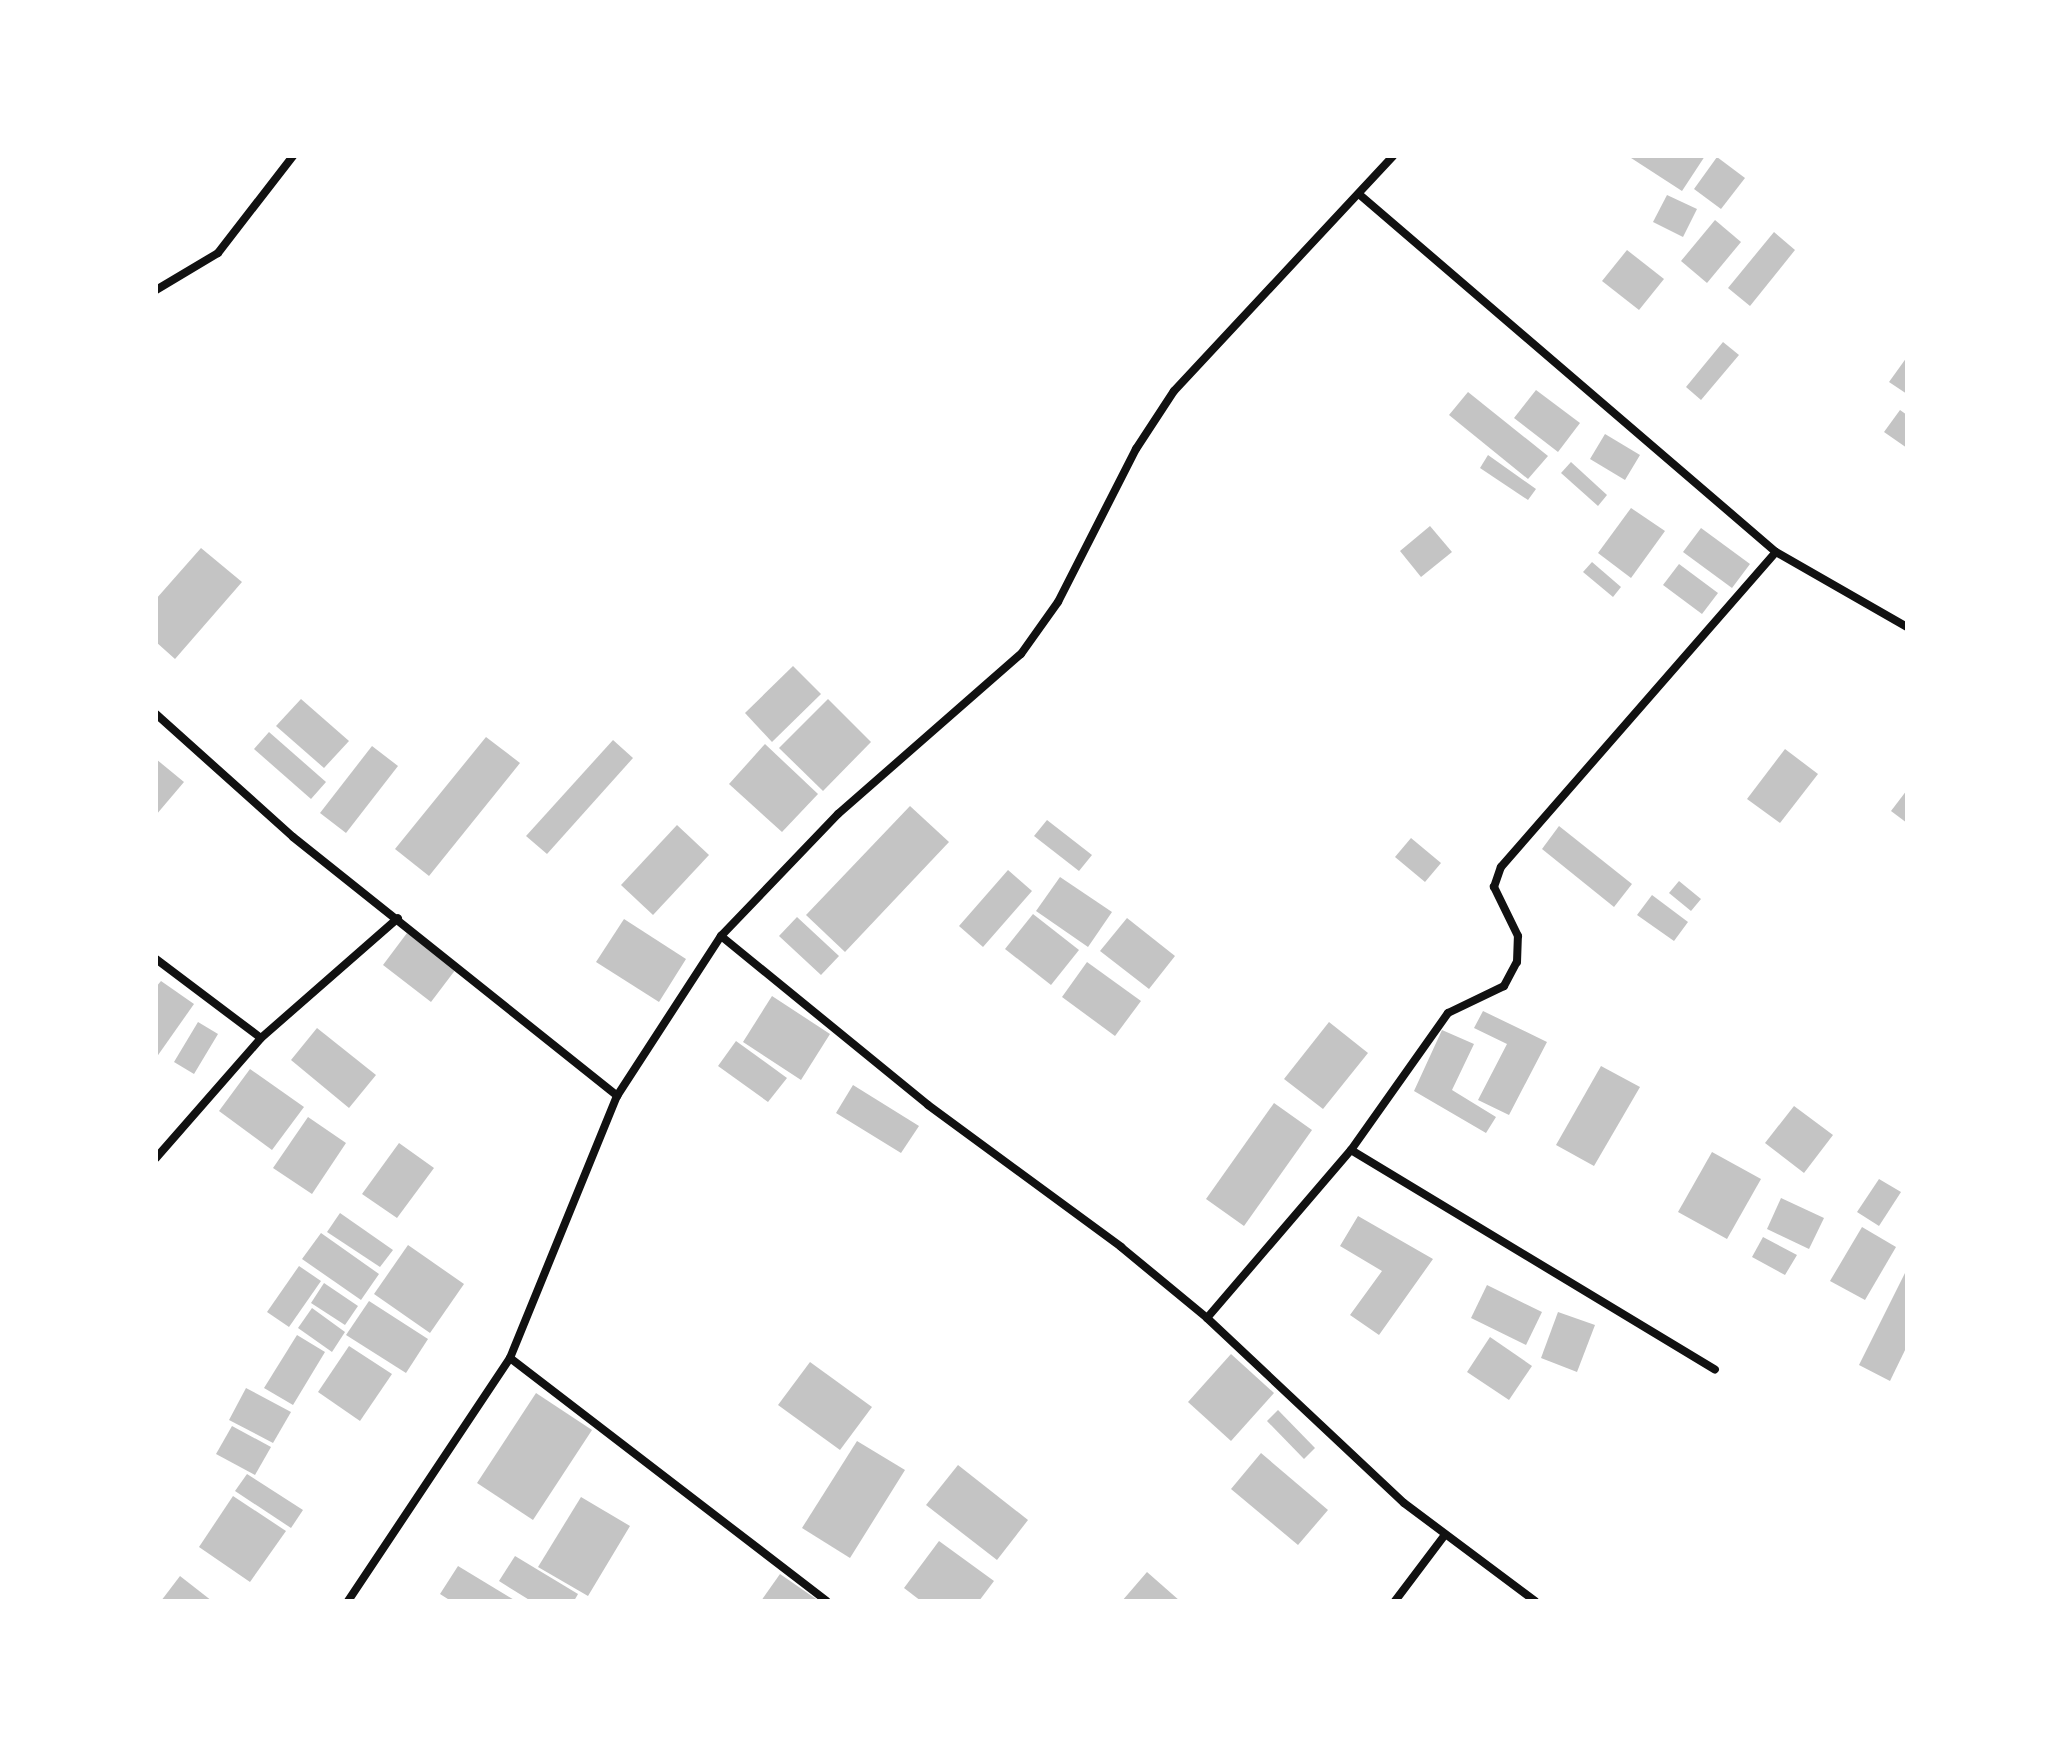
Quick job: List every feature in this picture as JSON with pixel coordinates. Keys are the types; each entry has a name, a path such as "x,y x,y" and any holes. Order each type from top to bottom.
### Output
{"street":[{"path":"156,290 218,253 293,156"},
{"path":"348,1601 510,1358 617,1096 721,936 838,814 1021,654 1058,602 1136,449 1174,391 1360,195 1393,156"},
{"path":"1360,195 1776,552 1907,627"},
{"path":"1207,1318 1351,1150 1448,1013 1504,986 1517,962 1518,936 1494,887 1501,867 1776,552"},
{"path":"156,714 293,837 617,1096"},
{"path":"156,1158 261,1038 398,918"},
{"path":"721,936 928,1105 1121,1247 1207,1318 1444,1536 1535,1601"},
{"path":"156,959 261,1038"},
{"path":"1351,1150 1715,1370"},
{"path":"510,1358 827,1601"},
{"path":"1395,1601 1444,1536"}],"building":[{"path":"1628,156 1705,156 1682,191"},
{"path":"1717,157 1745,178 1721,209 1694,189"},
{"path":"1667,195 1697,209 1683,237 1653,222"},
{"path":"1715,220 1741,242 1707,283 1681,261"},
{"path":"1774,232 1795,250 1750,306 1728,288"},
{"path":"1627,250 1664,279 1639,310 1602,281"},
{"path":"1723,342 1739,355 1701,400 1686,387"},
{"path":"1907,357 1907,394 1889,382"},
{"path":"1536,390 1580,423 1558,452 1514,418"},
{"path":"1468,392 1548,456 1528,479 1449,415"},
{"path":"1900,410 1907,415 1907,448 1884,432"},
{"path":"1605,434 1640,455 1625,480 1590,459"},
{"path":"1488,455 1536,489 1528,500 1480,468"},
{"path":"1571,462 1607,495 1598,506 1561,473"},
{"path":"1631,508 1665,531 1631,578 1598,553"},
{"path":"1430,526 1452,552 1421,577 1400,551"},
{"path":"1701,528 1750,564 1732,588 1683,552"},
{"path":"201,548 242,582 175,659 156,642 156,599"},
{"path":"1592,562 1621,587 1613,597 1583,572"},
{"path":"1679,564 1718,593 1702,614 1663,585"},
{"path":"793,666 821,694 772,742 745,713"},
{"path":"301,699 349,741 324,768 276,726"},
{"path":"828,699 871,742 823,791 779,748"},
{"path":"269,732 326,782 311,799 254,749"},
{"path":"486,737 520,763 429,876 395,849"},
{"path":"613,740 633,758 547,854 526,836"},
{"path":"765,744 818,794 782,832 729,784"},
{"path":"372,746 398,766 346,833 320,813"},
{"path":"1785,749 1818,774 1780,823 1747,799"},
{"path":"156,759 184,782 156,815"},
{"path":"1907,790 1907,823 1891,811"},
{"path":"910,806 949,842 845,952 806,915"},
{"path":"1047,820 1092,855 1079,871 1034,836"},
{"path":"677,825 709,855 653,915 621,885"},
{"path":"1559,826 1632,884 1614,907 1542,849"},
{"path":"1411,838 1441,863 1425,882 1395,857"},
{"path":"1008,870 1032,891 983,947 959,926"},
{"path":"1060,877 1112,912 1088,947 1036,911"},
{"path":"1679,881 1701,899 1691,911 1669,893"},
{"path":"1652,895 1688,922 1674,941 1637,915"},
{"path":"1033,914 1079,950 1051,985 1005,949"},
{"path":"797,917 839,956 821,975 779,936"},
{"path":"1127,918 1175,956 1149,989 1100,951"},
{"path":"624,919 686,959 659,1002 596,962"},
{"path":"407,933 456,969 431,1002 383,965"},
{"path":"1087,962 1141,1001 1115,1036 1062,997"},
{"path":"161,981 194,1004 156,1058 156,987"},
{"path":"772,996 830,1034 801,1080 743,1042"},
{"path":"1483,1011 1547,1042 1509,1115 1478,1100 1507,1044 1474,1028"},
{"path":"198,1022 218,1034 194,1074 174,1062"},
{"path":"1329,1022 1368,1053 1323,1109 1284,1079"},
{"path":"317,1028 376,1075 349,1108 291,1060"},
{"path":"1442,1030 1474,1044 1452,1090 1496,1117 1486,1133 1414,1091"},
{"path":"736,1041 787,1078 768,1102 718,1066"},
{"path":"1601,1066 1640,1087 1594,1166 1556,1145"},
{"path":"250,1069 304,1107 272,1150 219,1111"},
{"path":"853,1085 919,1126 901,1153 836,1113"},
{"path":"1274,1103 1312,1130 1244,1226 1206,1199"},
{"path":"1794,1106 1833,1135 1804,1173 1765,1143"},
{"path":"308,1117 346,1143 312,1194 273,1168"},
{"path":"399,1143 434,1168 397,1218 362,1194"},
{"path":"1712,1152 1761,1179 1727,1239 1678,1212"},
{"path":"1879,1179 1901,1192 1879,1226 1857,1212"},
{"path":"1781,1198 1824,1218 1809,1249 1767,1229"},
{"path":"340,1213 393,1250 380,1267 327,1232"},
{"path":"1358,1216 1433,1259 1379,1335 1350,1315 1382,1271 1340,1246"},
{"path":"1862,1227 1896,1247 1865,1300 1830,1281"},
{"path":"321,1233 379,1274 361,1300 302,1259"},
{"path":"1763,1237 1797,1255 1785,1275 1752,1257"},
{"path":"408,1245 464,1284 430,1333 374,1294"},
{"path":"299,1266 321,1281 289,1327 267,1312"},
{"path":"1907,1269 1907,1346 1890,1381 1859,1365"},
{"path":"324,1283 358,1306 345,1325 311,1303"},
{"path":"1487,1285 1542,1312 1526,1345 1471,1318"},
{"path":"369,1301 428,1339 406,1373 346,1335"},
{"path":"312,1308 345,1332 332,1352 298,1328"},
{"path":"1558,1312 1595,1325 1577,1372 1541,1358"},
{"path":"297,1335 325,1352 293,1405 264,1388"},
{"path":"1490,1337 1532,1366 1509,1400 1467,1372"},
{"path":"349,1346 392,1374 360,1421 318,1392"},
{"path":"1231,1354 1274,1393 1231,1441 1188,1402"},
{"path":"810,1362 872,1407 840,1450 778,1405"},
{"path":"246,1388 291,1412 273,1443 229,1420"},
{"path":"536,1393 592,1430 533,1520 477,1483"},
{"path":"1278,1410 1315,1448 1304,1459 1267,1421"},
{"path":"232,1426 271,1447 255,1475 216,1454"},
{"path":"857,1441 905,1470 850,1558 802,1528"},
{"path":"1261,1453 1328,1510 1298,1545 1231,1489"},
{"path":"958,1465 1028,1520 997,1560 926,1505"},
{"path":"247,1474 303,1510 291,1528 235,1491"},
{"path":"233,1496 286,1531 250,1582 199,1547"},
{"path":"581,1497 630,1526 588,1596 538,1567"},
{"path":"939,1541 994,1581 979,1601 921,1601 904,1588"},
{"path":"515,1556 578,1594 574,1601 531,1601 499,1581"},
{"path":"458,1566 516,1601 451,1601 440,1594"},
{"path":"1147,1572 1180,1601 1122,1601"},
{"path":"780,1574 819,1601 761,1601"},
{"path":"180,1576 212,1601 161,1601"}]}
